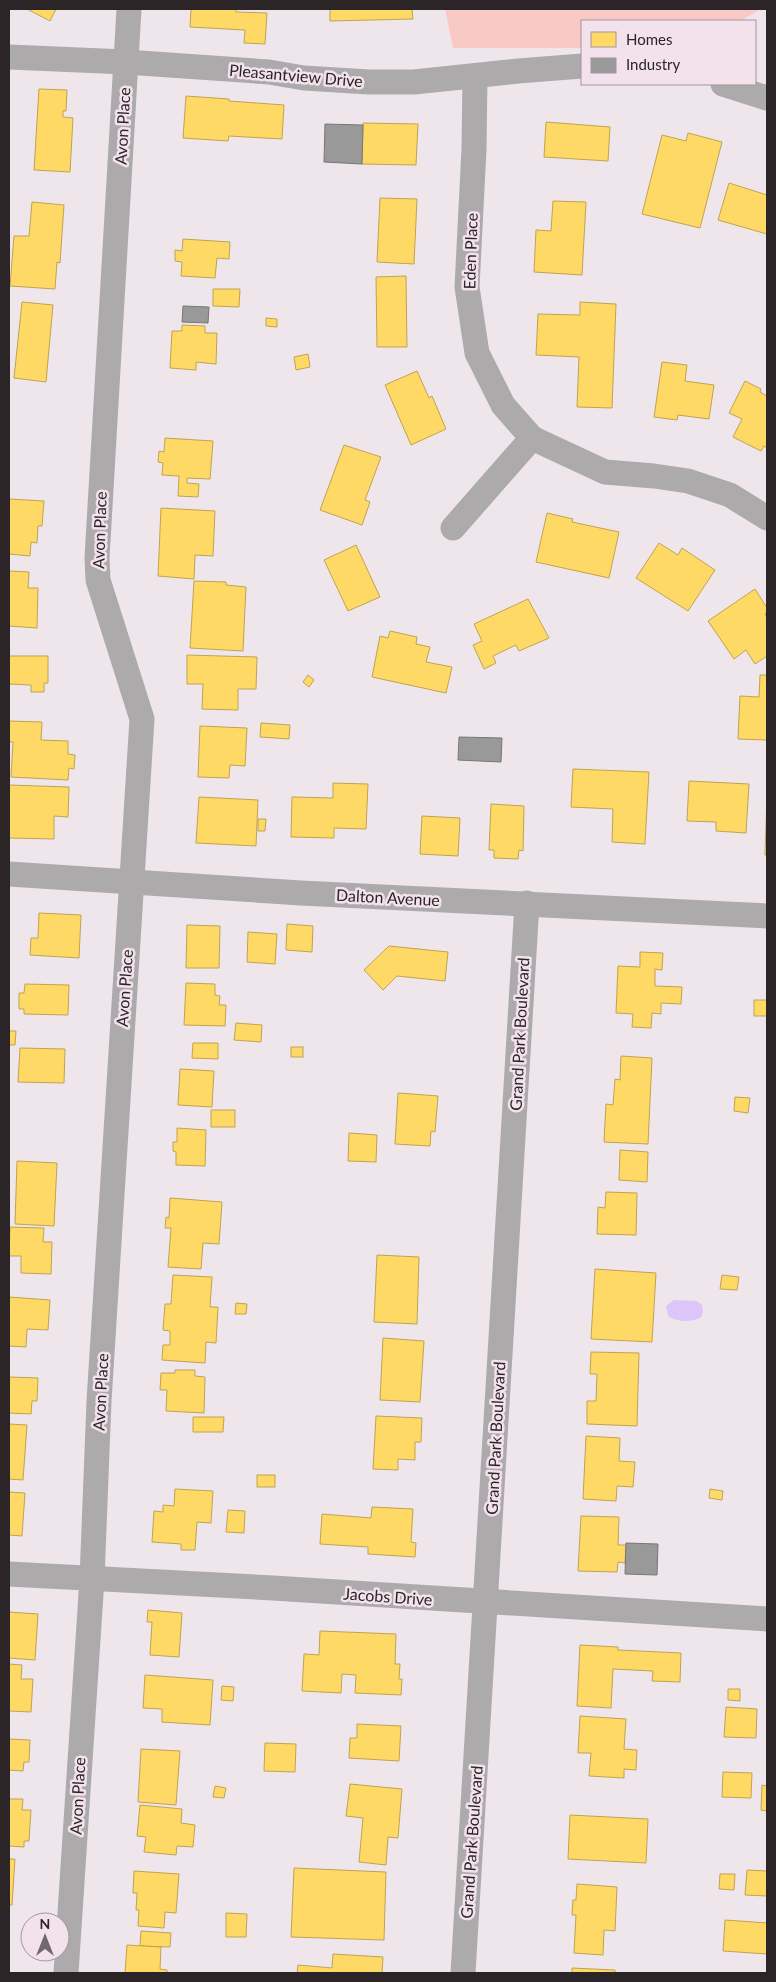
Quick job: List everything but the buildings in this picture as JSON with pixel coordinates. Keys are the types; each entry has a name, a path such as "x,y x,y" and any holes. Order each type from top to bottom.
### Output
{"street":[{"name":"Avon Place","path":"66,1973 92,1579 99,1401 142,719 98,580 97,558 129,9"},
{"name":"Pleasantview Drive","path":"9,57 126,62 270,72 304,78 369,82 414,82 518,70 581,66"},
{"name":"Eden Place","path":"475,76 474,149 467,287 477,353 503,405 532,438 605,472 688,481 730,495 767,518"},
{"path":"726,85 767,98"},
{"path":"453,528 532,438"},
{"name":"Dalton Avenue","path":"9,874 131,883 767,916"},
{"name":"Grand Park Boulevard","path":"463,1973 487,1603 493,1466 527,903"},
{"name":"Jacobs Drive","path":"9,1574 273,1588 487,1603 767,1619"}],"shaded area":[{"path":"445,9 760,9 743,20 581,20 581,48 453,48"},
{"path":"674,1300 697,1301 702,1305 701,1317 684,1321 675,1320 668,1316 666,1306"}]}
